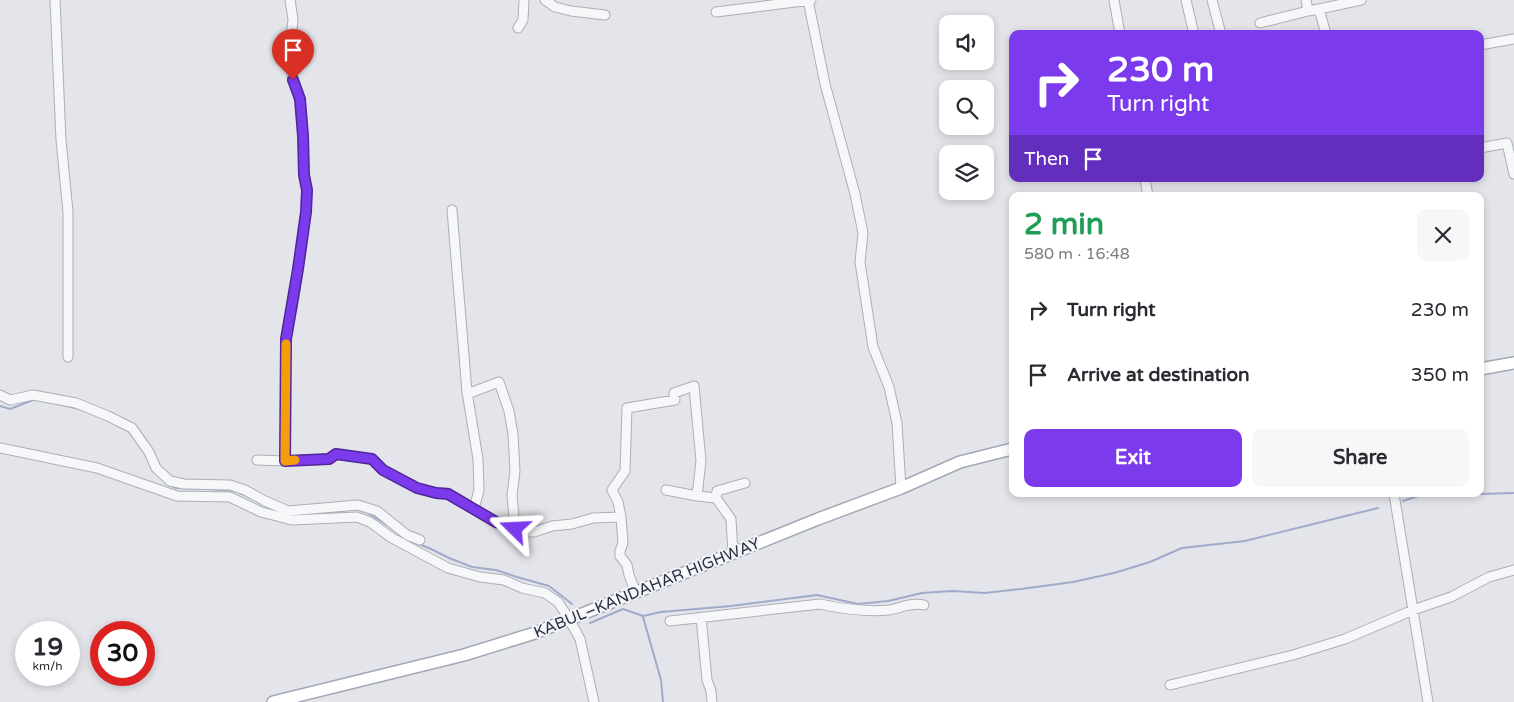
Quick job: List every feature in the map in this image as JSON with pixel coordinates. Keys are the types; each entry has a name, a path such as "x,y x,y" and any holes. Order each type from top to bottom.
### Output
{"main road":[{"path":"1484,368 1514,363"},
{"name":"KABUL–KANDAHAR HIGHWAY","path":"276,702 464,655 535,633 818,519 901,488 960,462 1009,450"}],"street":[{"path":"55,0 60,140 68,212 68,357"},
{"path":"285,461 286,339 297,280 307,190 304,175 300,99 292,75 291,39 293,20 290,0"},
{"path":"518,28 523,20 524,0"},
{"path":"545,0 555,7 563,9 605,15"},
{"path":"716,12 809,0 825,84 855,194 863,233 860,262 873,347 890,387 897,423 901,488"},
{"path":"1114,0 1119,30"},
{"path":"1186,0 1193,30"},
{"path":"1212,0 1220,30"},
{"path":"1306,0 1308,11"},
{"path":"1260,23 1361,0"},
{"path":"1319,9 1325,30"},
{"path":"1484,44 1514,39"},
{"path":"1484,147 1507,143 1514,174"},
{"path":"452,210 467,394 478,459 479,490 474,509"},
{"path":"467,394 499,382 509,411 512,434 515,471 512,495 515,529"},
{"path":"636,593 627,565 620,556 623,544 621,517 618,502 612,490 624,470 627,408 675,400 674,393 694,386 702,460 697,496"},
{"path":"0,395 10,400 33,395 76,404 108,416 132,428 149,452 156,468 170,481 184,484 230,485 245,490 265,501 288,515 292,520 361,518 416,552 448,568 480,577 504,580 522,588 545,593 558,602 580,639 594,702"},
{"path":"0,448 97,468 177,496 230,497 261,512 288,515 360,506 377,511 407,535 420,540"},
{"path":"257,460 329,459 336,454 372,459 383,470 417,488 448,494 496,522 522,532 534,532 552,526 572,524 593,518 621,517"},
{"path":"716,498 717,491 745,483"},
{"path":"666,490 716,498 731,519 733,554"},
{"path":"1394,497 1428,702"},
{"path":"360,506 361,518"},
{"path":"1170,685 1293,655 1345,639 1413,610 1450,597 1489,577 1514,570"},
{"path":"670,621 820,604 835,608 877,610 918,604 924,605"},
{"path":"702,617 707,680 712,702"}],"waterway":[{"path":"0,406 10,409 33,400 39,400"},
{"path":"63,405 83,410"},
{"path":"126,429 133,436"},
{"path":"143,450 150,464"},
{"path":"170,485 176,488 236,491 275,510"},
{"path":"1484,494 1514,493"},
{"path":"1403,501 1415,497"},
{"path":"590,623 623,609 643,616 661,612 731,606 817,595 858,604 888,601 922,593 952,591 985,593 1073,582 1114,573 1150,562 1182,548 1245,541 1378,508"},
{"path":"314,513 344,511"},
{"path":"368,513 387,525"},
{"path":"407,539 472,567 496,570 549,586 572,604"},
{"path":"643,617 661,680 663,702"}],"slow traffic":[{"path":"286,344 285,461 295,460"}],"route":[{"path":"293,80 300,99 304,175 307,190 306,212 294,298 286,339 285,461 329,459 336,454 372,459 383,470 417,488 448,494 496,522 515,529"}]}
